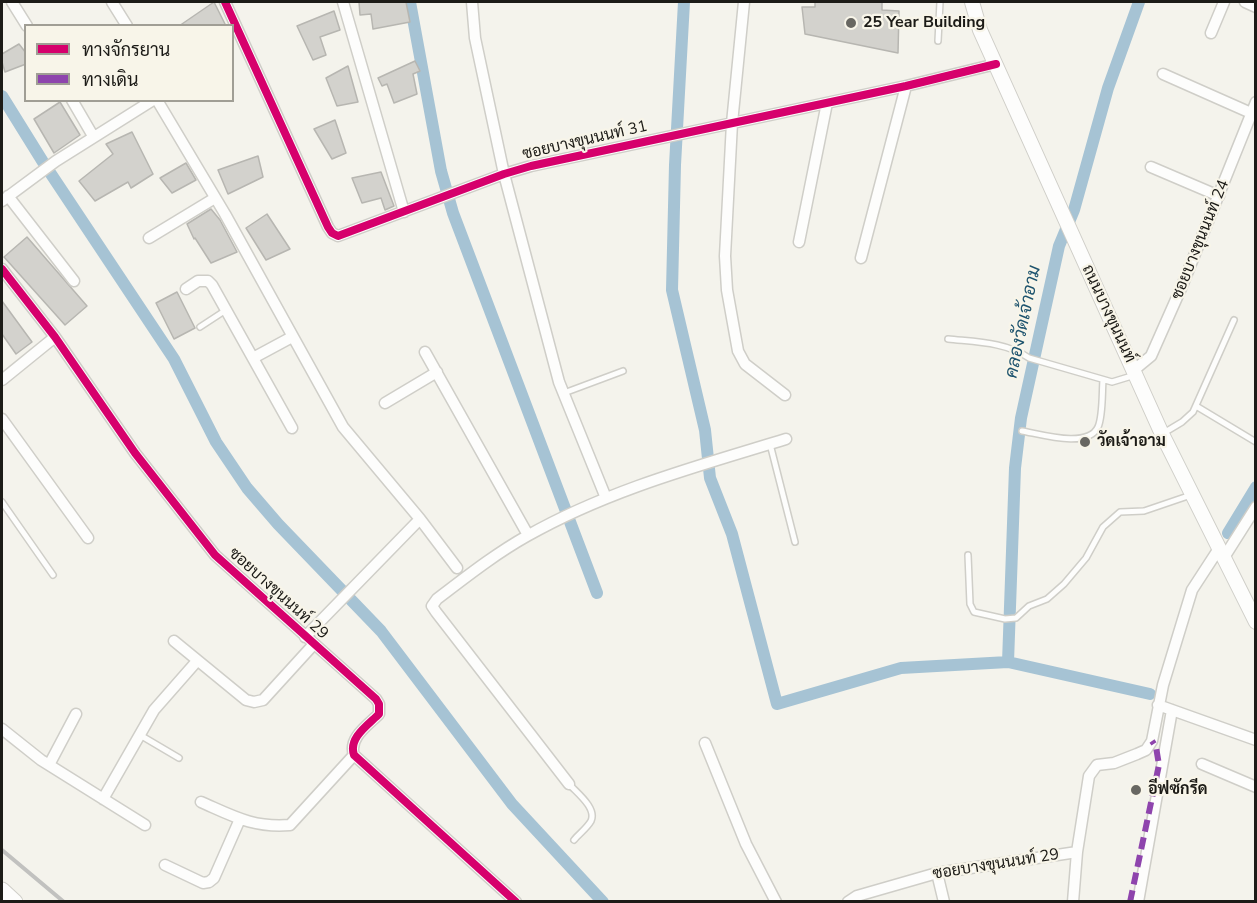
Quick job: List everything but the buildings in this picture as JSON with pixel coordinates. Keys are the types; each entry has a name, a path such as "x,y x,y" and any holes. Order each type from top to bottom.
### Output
{"main road":[{"path":"2,890 15,902"}],"street":[{"path":"12,2 26,24"},
{"path":"112,2 126,24"},
{"name":"ซอยบางขุนนนท์ 31","path":"225,2 332,233 338,236 531,166 906,86 996,64"},
{"path":"343,2 404,212"},
{"path":"472,2 475,38 504,174 564,393 606,498"},
{"path":"744,2 732,123 725,256 727,290 738,351 745,364 785,395"},
{"name":"ถนนบางขุนนนท์","path":"972,2 980,30 1162,434 1256,622"},
{"path":"1211,33 1224,2"},
{"path":"1245,2 1256,7"},
{"path":"1163,74 1254,106"},
{"path":"861,258 906,86"},
{"path":"73,102 93,136"},
{"path":"75,282 5,199 93,136 152,102"},
{"path":"156,102 215,198 344,427 457,568"},
{"path":"799,242 827,103"},
{"name":"ซอยบางขุนนนท์ 24","path":"1135,372 1151,356 1219,196 1254,106"},
{"path":"1151,167 1219,196"},
{"path":"149,238 215,198"},
{"name":"ซอยบางขุนนนท์ 29","path":"2,269 55,338 135,453 215,555 376,699 379,704 379,714 352,744 354,755"},
{"path":"186,289 198,280 208,281 292,428"},
{"path":"254,358 292,337"},
{"path":"2,380 55,338"},
{"path":"425,352 528,536"},
{"path":"385,403 436,372"},
{"path":"4,426 88,538"},
{"path":"569,784 432,606 436,599 488,560 528,536 606,498 696,465 786,439"},
{"name":"ซอยบางขุนนนท์ 29","path":"848,902 857,896 937,873 1077,852 1092,769 1097,765 1114,763 1146,750 1152,741 1163,685 1192,590 1256,507"},
{"path":"174,641 246,699 254,702 263,700 310,641 420,519"},
{"path":"103,799 154,710 197,661"},
{"path":"1159,702 1172,710 1256,740"},
{"path":"1138,902 1172,710"},
{"path":"48,765 76,714"},
{"path":"2,729 48,765 145,825"},
{"path":"705,743 746,844 776,902"},
{"path":"201,802 248,823 290,825 354,755 516,902"},
{"path":"1202,764 1256,787"},
{"path":"165,865 203,883 209,882 214,878 240,819"},
{"path":"1072,902 1077,852"},
{"path":"937,873 944,902"}],"lane":[{"path":"938,41 940,2"},
{"path":"200,327 226,309"},
{"path":"1162,434 1182,422 1196,406 1234,320"},
{"path":"948,339 998,345 1018,350 1029,358 1112,382 1135,372"},
{"path":"564,393 623,371"},
{"path":"1022,431 1077,440 1093,433 1098,426 1103,380"},
{"path":"1196,406 1256,442"},
{"path":"770,444 795,542"},
{"path":"968,555 970,604 974,612 1005,619 1016,618 1029,606 1047,599 1064,584 1086,558 1103,527 1120,512 1144,511 1191,495"},
{"path":"2,502 53,575"},
{"path":"140,735 179,758"},
{"path":"569,784 589,806 592,813 591,820 574,840"}],"waterway":[{"path":"410,2 441,171 453,213 597,593"},
{"path":"684,2 675,165 672,290 705,430 710,478 732,534 777,704 901,668 1008,662 1150,694"},
{"name":"คลองวัดเจ้าอาม","path":"1008,662 1015,468 1021,418 1059,246 1074,210 1108,88 1139,2"},
{"path":"2,96 43,162 174,359 216,442 247,488 278,524 381,631 512,804 603,902"},
{"path":"1228,533 1256,487"}],"railway":[{"path":"2,850 64,902"}],"marked path":[{"path":"1130,902 1159,765 1156,747 1152,741"}],"cycle path":[{"path":"225,2 328,227 338,236 531,166 906,86 996,64"},
{"path":"2,269 55,337 135,453 215,555 376,699 379,704 379,714 356,737 354,755 516,902"}],"place":[{"name":"25 Year Building","path":"851,23"},
{"name":"วัดเจ้าอาม","path":"1085,442"},
{"name":"อีฟซักรีด","path":"1136,790"}]}
